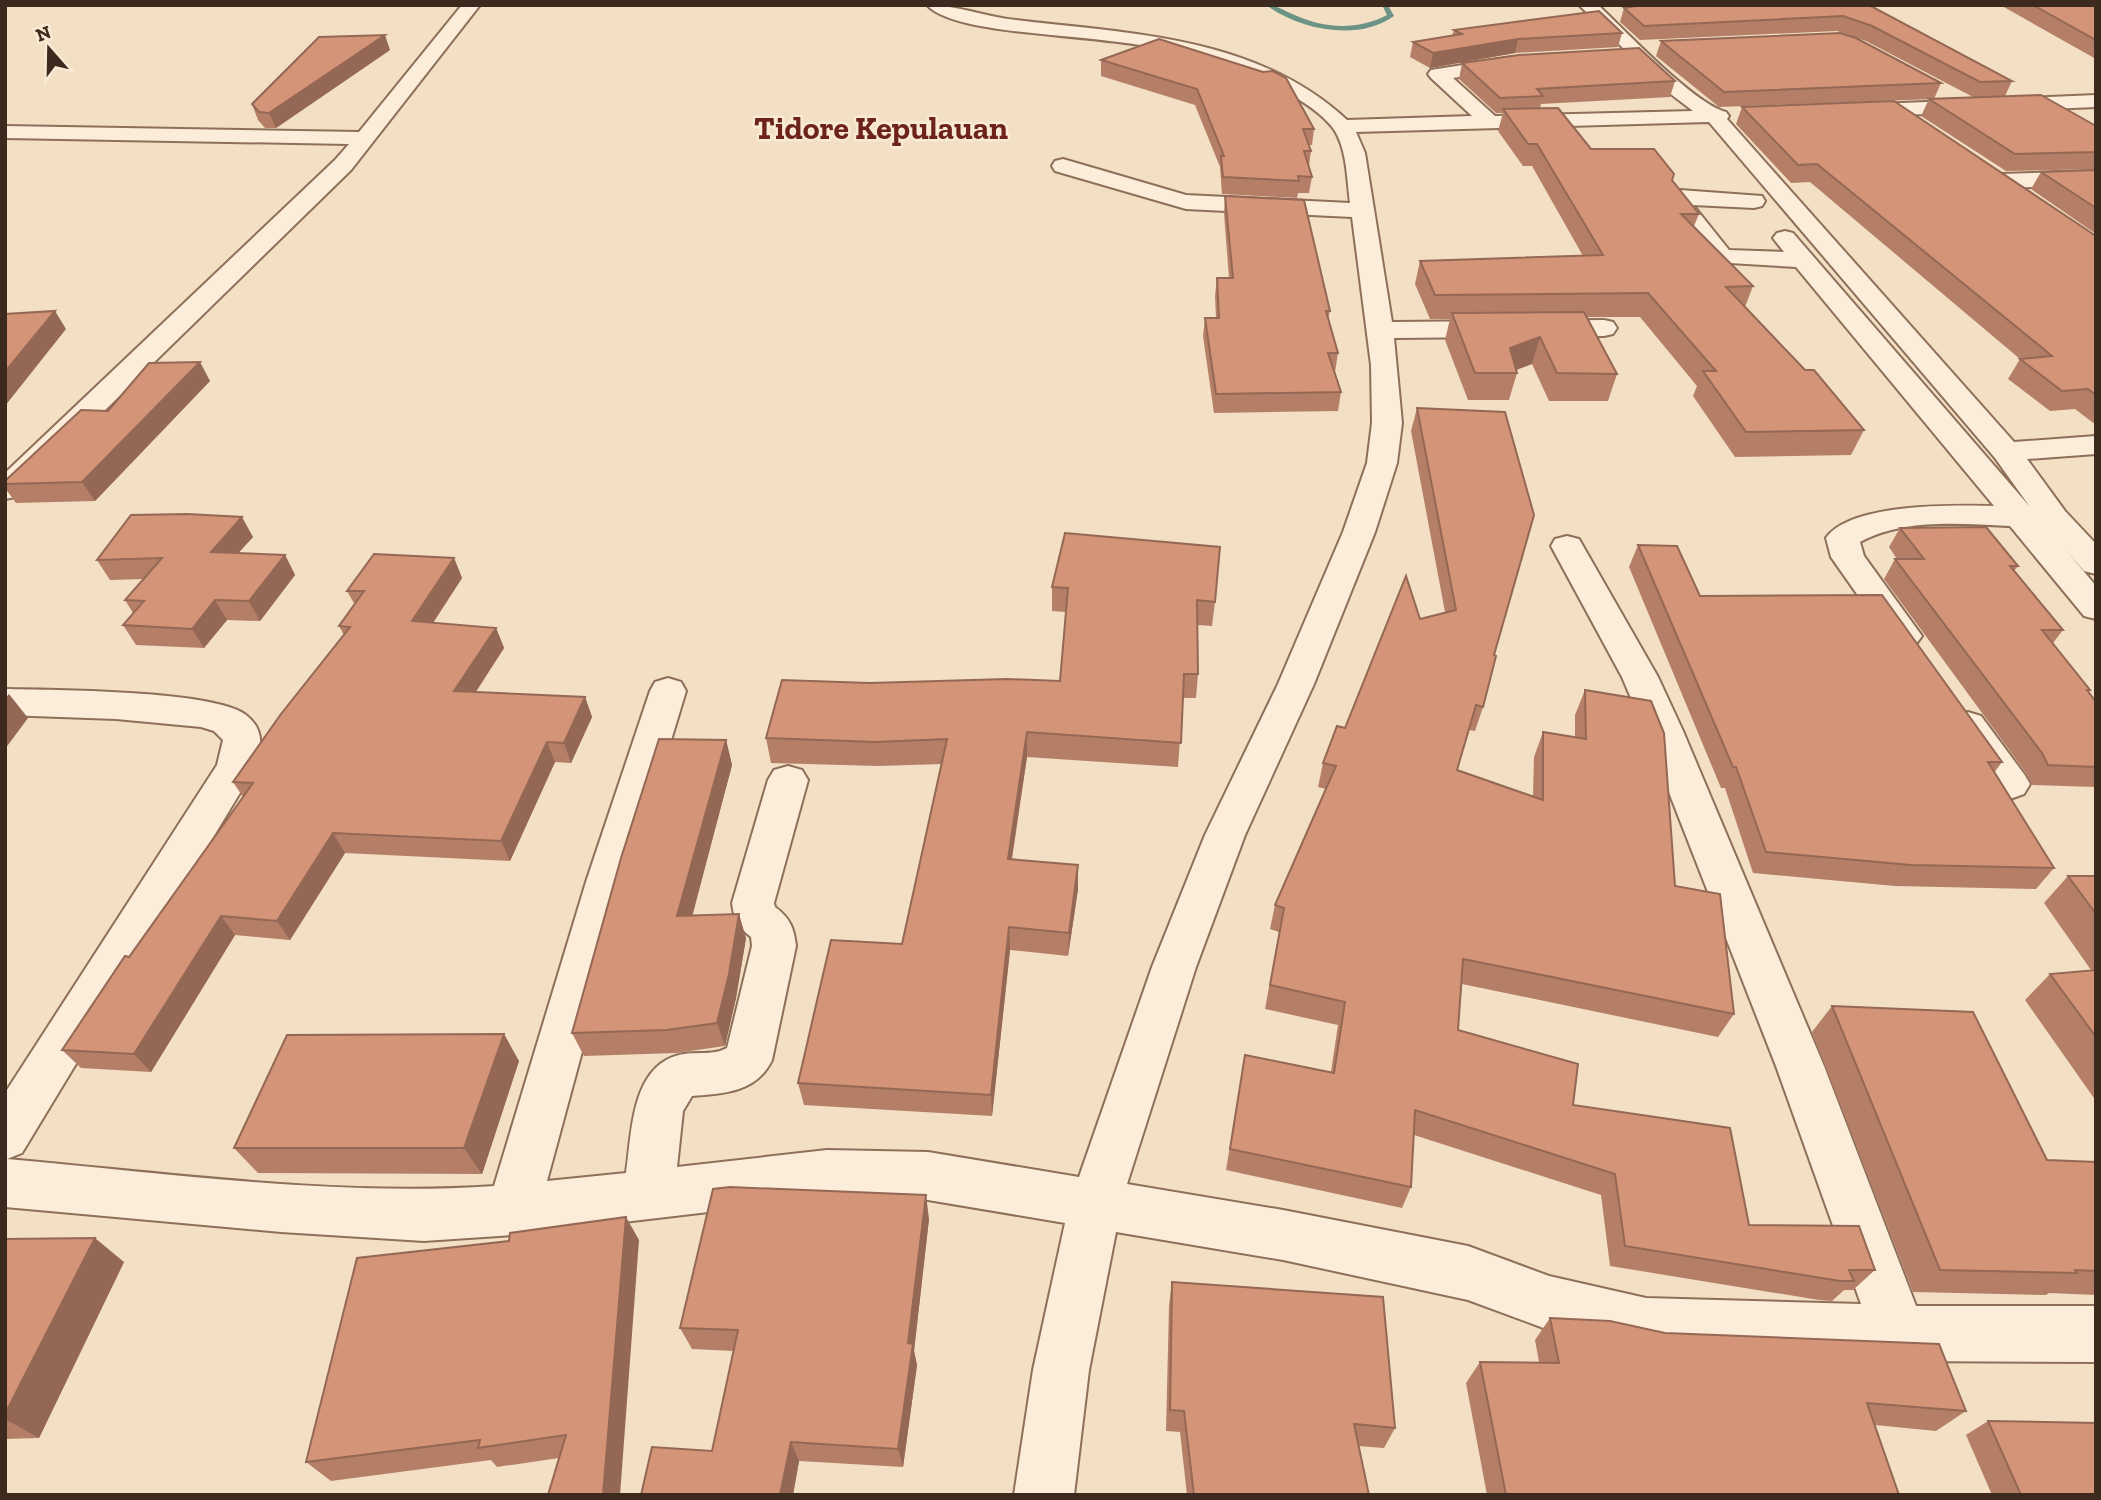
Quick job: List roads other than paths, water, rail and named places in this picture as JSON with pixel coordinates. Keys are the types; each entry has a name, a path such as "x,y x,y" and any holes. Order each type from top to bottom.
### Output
{"street":[{"path":"5,490 343,165 471,5"},
{"path":"936,5 972,18 1163,43 1255,69 1303,93 1342,126 1354,153 1385,365 1387,423 1382,463 1354,544 1296,684 1225,835 1179,955 1095,1205 1061,1370 1044,1495"},
{"path":"1588,5 1675,88 1714,116 2006,453 2054,518 2096,564"},
{"path":"1613,56 1664,49"},
{"path":"1490,122 1438,74 1459,69 1527,62"},
{"path":"1932,86 1966,105"},
{"path":"1675,88 1682,116 2096,608"},
{"path":"1835,111 1966,105 2091,104"},
{"path":"1891,109 1924,130"},
{"path":"1342,126 1740,115"},
{"path":"5,132 365,138"},
{"path":"1063,166 1186,202 1363,211"},
{"path":"1979,166 2035,204"},
{"path":"2001,181 2096,177"},
{"path":"1754,201 1694,196 1680,197 1678,201 1722,257 1804,260"},
{"path":"1379,330 1604,328"},
{"path":"2006,453 2096,445"},
{"path":"1921,659 1848,557 1842,538 1854,530 1882,522 1938,516 2054,518"},
{"path":"1567,546 1640,677 1664,731 1800,1066 1899,1333"},
{"path":"513,1210 607,883 668,691"},
{"path":"5,702 120,704 208,715 232,725 241,736 244,748 235,768 5,1137"},
{"path":"1953,705 2010,784"},
{"path":"649,1193 659,1111 665,1092 679,1076 702,1072 729,1072 739,1069 748,1060 774,946 772,929 755,916 752,903 788,780"},
{"path":"5,1183 281,1207 424,1216 513,1210 827,1174 928,1175 1283,1235 1468,1273 1549,1303 1646,1325 1899,1333 2096,1334"}],"waterway":[{"path":"1269,5 1313,24 1346,29 1377,23 1391,16 1385,5"}],"district":[{"name":"Tidore Kepulauan","path":"881,128"}]}
